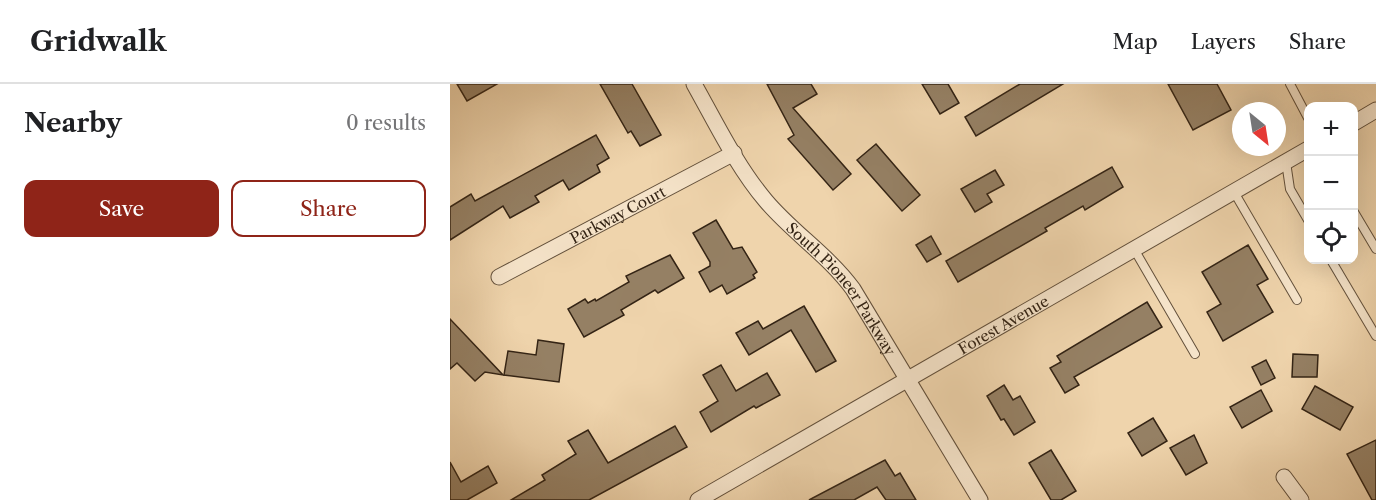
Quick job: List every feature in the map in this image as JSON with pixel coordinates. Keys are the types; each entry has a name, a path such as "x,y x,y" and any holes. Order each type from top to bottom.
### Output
{"street":[{"name":"South Pioneer Parkway","path":"694,84 752,182 774,210 819,250 848,282 980,500"},
{"path":"1358,120 1376,110"},
{"name":"Forest Avenue","path":"698,500 1304,151"},
{"name":"Parkway Court","path":"499,277 734,153"},
{"path":"1284,477 1301,500"}],"lane":[{"path":"1290,84 1304,110"},
{"path":"1286,162 1290,189 1304,212"},
{"path":"1234,192 1297,300"},
{"path":"1358,220 1376,249"},
{"path":"1134,249 1195,354"},
{"path":"1333,264 1376,336"}],"building":[{"path":"457,84 497,84 467,101"},
{"path":"600,84 632,84 661,135 640,146 631,131 628,133"},
{"path":"767,84 811,84 817,94 793,108 851,174 833,190 788,139 794,135"},
{"path":"922,84 948,84 959,103 940,114"},
{"path":"1020,84 1063,84 976,136 965,117"},
{"path":"1168,84 1217,84 1231,110 1193,130"},
{"path":"596,135 609,158 597,165 600,172 569,190 563,180 535,196 539,202 510,218 503,206 450,240 450,207 471,194 475,201"},
{"path":"876,144 920,195 902,211 857,160"},
{"path":"1112,167 1123,187 1085,210 1083,206 1045,228 1047,231 958,282 946,261"},
{"path":"995,170 1004,185 987,194 992,202 975,212 961,189"},
{"path":"716,220 733,249 742,247 757,272 753,275 755,278 727,294 722,285 710,292 699,272 710,266 710,262 693,233"},
{"path":"931,236 941,254 927,262 916,245"},
{"path":"1248,245 1268,279 1257,285 1273,312 1223,341 1207,312 1221,304 1202,272"},
{"path":"670,255 684,278 658,293 655,290 621,310 624,315 584,337 568,309 585,299 588,303 595,299 596,301 629,282 626,276"},
{"path":"1147,302 1162,327 1074,377 1079,385 1065,393 1050,368 1061,362 1057,356"},
{"path":"804,306 836,361 816,372 791,330 749,355 736,333 758,321 763,329"},
{"path":"450,319 503,375 485,372 475,381 457,363 450,369"},
{"path":"538,340 564,344 559,382 504,375 508,351 536,355"},
{"path":"1293,354 1318,355 1317,377 1292,377"},
{"path":"1266,360 1275,378 1261,385 1252,367"},
{"path":"721,365 736,391 767,373 780,395 756,408 754,406 711,432 700,412 718,401 703,375"},
{"path":"1004,385 1013,400 1020,396 1035,422 1014,435 1004,419 1001,420 987,396"},
{"path":"1315,386 1353,407 1340,430 1302,409"},
{"path":"1261,390 1272,411 1242,428 1230,407"},
{"path":"1153,418 1167,441 1142,456 1128,433"},
{"path":"675,426 687,447 589,500 511,500 545,480 542,475 576,454 568,441 588,430 608,463"},
{"path":"1194,435 1207,463 1186,475 1170,448"},
{"path":"1376,440 1376,500 1372,500 1347,454"},
{"path":"1051,450 1076,491 1061,500 1051,500 1029,463"},
{"path":"885,460 895,476 900,473 916,500 886,500 877,487 854,500 809,500"},
{"path":"450,462 461,482 488,466 497,483 467,500 450,500"}]}
